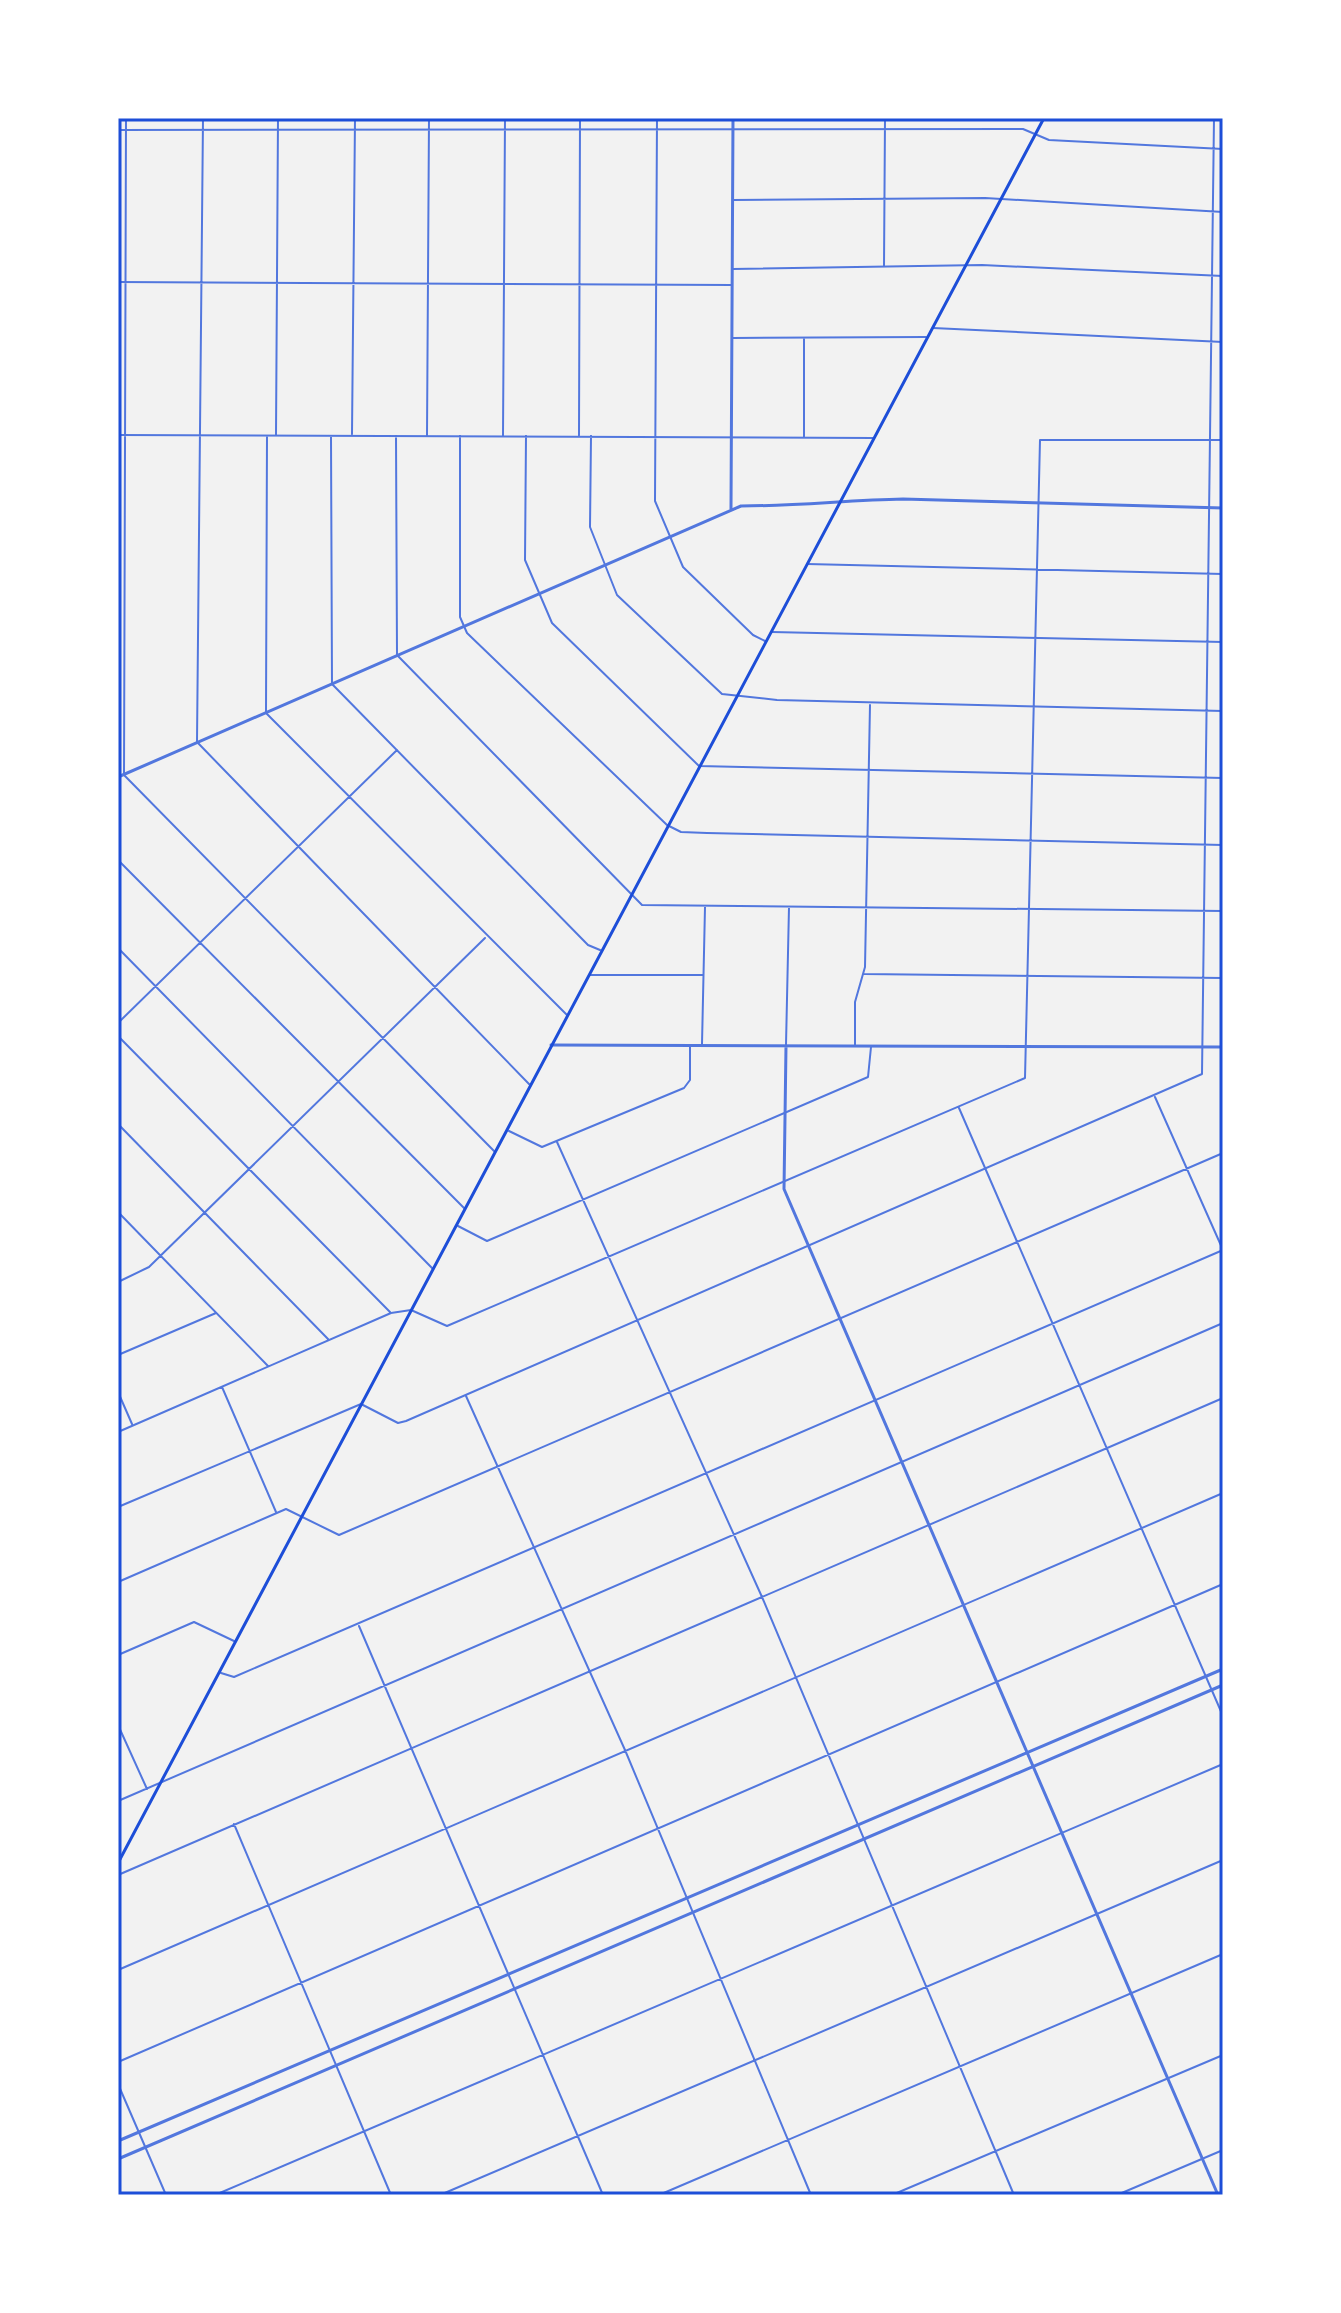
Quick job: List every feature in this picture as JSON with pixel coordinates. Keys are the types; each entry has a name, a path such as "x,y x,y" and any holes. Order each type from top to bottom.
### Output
{"main road":[{"path":"118,1863 1044,118"}],"street":[{"path":"126,118 124,775 495,1152"},
{"path":"203,118 197,742 530,1085"},
{"path":"276,435 278,118"},
{"path":"352,436 355,118"},
{"path":"427,436 429,118"},
{"path":"503,436 505,118"},
{"path":"579,436 580,118"},
{"path":"657,118 655,501 683,567 753,635 765,641"},
{"path":"731,509 733,118"},
{"path":"884,267 885,118"},
{"path":"118,1507 361,1404 400,1423 1202,1074 1214,118"},
{"path":"118,130 580,132 1023,129 1060,141 1223,149"},
{"path":"732,200 1000,200 1223,212"},
{"path":"732,269 965,266 1223,276"},
{"path":"118,282 732,285"},
{"path":"932,328 1223,342"},
{"path":"732,338 927,337"},
{"path":"804,338 804,438"},
{"path":"118,435 873,438"},
{"path":"267,435 266,713 567,1015"},
{"path":"331,436 332,684 588,945 601,950"},
{"path":"396,436 397,655 642,905 1223,911"},
{"path":"460,436 460,617 464,626 486,652 667,825 681,832 1223,845"},
{"path":"526,436 525,560 555,627 699,766 1223,778"},
{"path":"591,436 590,527 617,595 722,694 870,703 1223,711"},
{"path":"118,1432 391,1313 411,1310 447,1326 1025,1078 1040,440 1223,440"},
{"path":"118,777 731,509 903,499 1223,508"},
{"path":"806,564 1223,574"},
{"path":"118,616 124,614"},
{"path":"770,632 1223,642"},
{"path":"855,1046 855,1002 864,974 867,907 870,703"},
{"path":"118,1023 397,750"},
{"path":"118,860 465,1209"},
{"path":"702,1046 705,906"},
{"path":"789,907 783,1182 1218,2195"},
{"path":"118,1282 145,1270 160,1256 486,937"},
{"path":"118,948 433,1269"},
{"path":"864,974 1223,978"},
{"path":"588,975 703,975"},
{"path":"118,1036 391,1313"},
{"path":"551,1045 1223,1047"},
{"path":"507,1130 542,1147 684,1088 690,1080 690,1046"},
{"path":"456,1225 487,1241 583,1201 868,1077 871,1046"},
{"path":"219,1673 234,1677 1223,1250 1154,1096"},
{"path":"959,1106 1223,1716"},
{"path":"118,1124 329,1340"},
{"path":"557,1142 762,1597 1014,2195"},
{"path":"118,1582 290,1509 339,1535 1223,1153"},
{"path":"118,1212 269,1367"},
{"path":"118,1355 216,1313"},
{"path":"118,1801 1223,1323"},
{"path":"222,1387 277,1513"},
{"path":"118,1392 133,1425"},
{"path":"465,1394 625,1750 811,2195"},
{"path":"118,1875 1223,1398"},
{"path":"118,1970 1223,1493"},
{"path":"118,2062 1223,1584"},
{"path":"118,1655 194,1622 235,1642"},
{"path":"358,1624 603,2195"},
{"path":"118,2141 1223,1669"},
{"path":"118,2159 1223,1685"},
{"path":"118,1726 147,1789"},
{"path":"215,2195 1223,1764"},
{"path":"234,1824 391,2195"},
{"path":"440,2195 1223,1860"},
{"path":"659,2195 1223,1954"},
{"path":"892,2195 1223,2055"},
{"path":"118,2084 166,2195"},
{"path":"1117,2195 1223,2150"}]}
